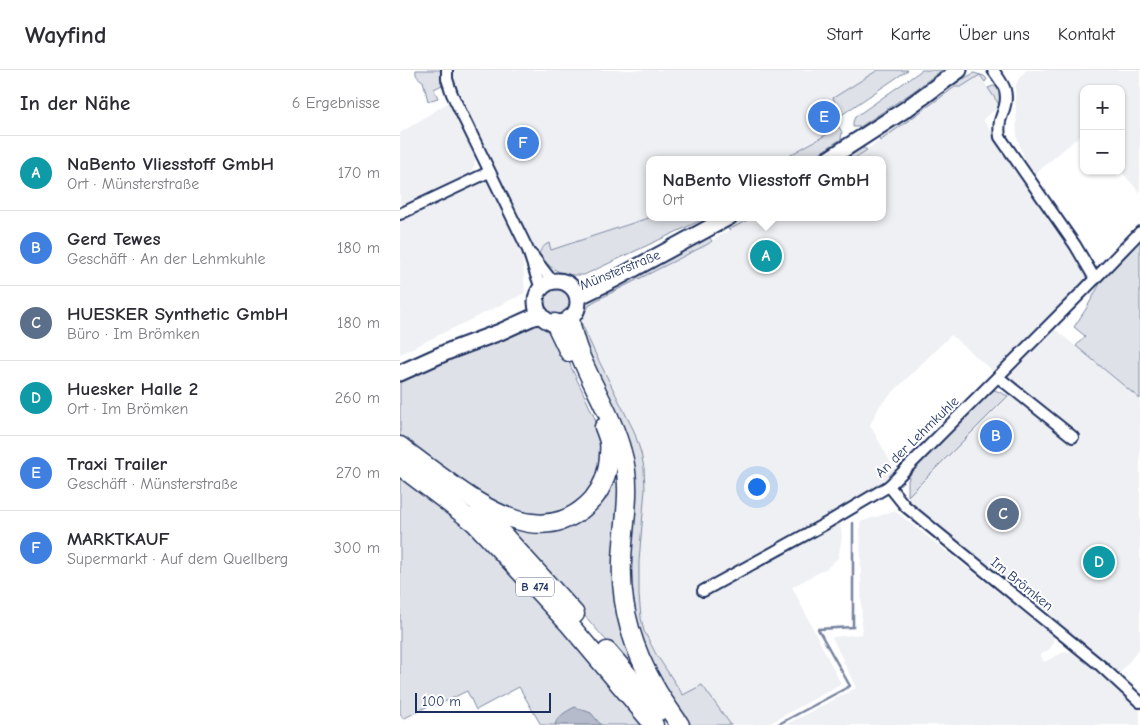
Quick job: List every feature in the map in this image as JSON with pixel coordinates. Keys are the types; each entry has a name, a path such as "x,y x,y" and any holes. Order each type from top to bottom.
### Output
{"highway":[{"path":"470,498 497,513 536,524 563,520 587,505 599,492 608,468 609,444 601,418 555,319"},
{"path":"555,319 572,332 578,351 623,453 627,474 628,496 622,560 626,614 638,653 650,679 680,725"},
{"name":"B 474","path":"400,446 470,498 557,593 671,725"},
{"name":"B 474","path":"400,466 475,523 568,623 654,725"}],"main road":[{"path":"833,156 959,70"},
{"name":"Münsterstraße","path":"575,293 614,270 666,251 722,221"},
{"path":"400,373 532,318 555,319 574,314 577,309 575,293 564,282 543,290 527,310 495,325 449,351"},
{"path":"543,290 536,306 555,319"}],"street":[{"path":"447,70 447,79 452,94 528,250 543,290"},
{"path":"993,70 1005,89 1006,98 1005,108 1000,120 1000,137 1075,245 1095,279"},
{"path":"400,214 489,172"},
{"name":"An der Lehmkuhle","path":"703,592 889,486 1140,232"},
{"path":"998,377 1073,437"},
{"name":"Im Brömken","path":"889,486 905,506 1101,666 1140,702"}],"shaded area":[{"path":"416,70 441,70 442,85 434,89 438,98 428,101 423,81 417,77"},
{"path":"447,70 878,70 834,98 835,102 823,109 833,131 788,156 646,156 646,219 551,250 541,249 539,254 523,261 525,293 400,354 400,214 489,171"},
{"path":"878,70 908,70 840,116 828,122 823,110 835,102 833,98"},
{"path":"922,70 942,70 860,127 853,127 855,117"},
{"path":"1026,70 1140,70 1140,193 1124,175 1125,85 1080,85 1080,135 1034,175 1023,156 1017,137 1015,87"},
{"path":"974,73 984,76 987,79 985,82 980,75 961,87 955,87 880,141 881,134 962,77 963,79"},
{"path":"980,75 1000,106 983,119 1090,277 1046,322 1140,399 1140,648 1120,673 912,503 908,496 1008,396 995,373 951,335 880,405 870,425 896,472 884,483 836,511 842,537 838,558 827,568 792,587 841,684 767,725 731,725 702,686 684,695 670,676 644,631 639,595 639,561 645,489 644,468 634,431 580,320 593,302 708,244 746,221 886,221 886,156 858,156 956,87 961,87"},
{"path":"997,87 999,92 1001,98 1000,106 988,88"},
{"path":"449,102 474,153 474,166 465,179 400,210 400,133"},
{"path":"836,125 839,127 842,132 841,139 815,156 788,156 833,131 831,127"},
{"path":"864,148 867,150 858,156 844,156 856,149"},
{"path":"646,219 646,221 699,221 584,275 570,275 548,265 539,254 542,248 549,243 551,250"},
{"path":"733,221 746,221 729,230 727,227"},
{"path":"709,237 712,241 593,302 580,320 634,431 641,453 645,489 639,561 639,595 644,631 656,654 683,695 702,685 731,725 686,725 655,677 627,594 632,502 575,318 583,301"},
{"path":"1140,241 1140,399 1076,346 1085,336 1074,327 1102,280"},
{"path":"557,287 563,288 571,296 571,308 563,316 557,317 551,316 543,308 542,302 543,296 551,288"},
{"path":"541,322 549,325 568,357 600,430 604,448 595,489 559,516 509,514 400,439 400,381 456,355"},
{"path":"995,390 1008,396 908,496 910,474"},
{"path":"620,460 617,560 649,690 559,586 495,517 555,525"},
{"path":"400,472 444,507 501,563 559,627 642,725 541,725 519,687 476,710 467,691 436,706 434,703 403,719 400,713"},
{"path":"895,511 1054,636 1050,649 1040,655 1044,662 1066,651 1071,651 1140,707 1140,725 785,725 856,688 832,637 862,634 860,522"}],"water":[{"path":"575,707 591,713 601,725 555,725 560,716"}],"waterway":[{"path":"777,725 850,686 818,629 853,627 853,523"}],"place":[{"name":"Traxi Trailer","path":"824,117"},
{"name":"MARKTKAUF","path":"523,143"},
{"name":"NaBento Vliesstoff GmbH","path":"766,256"},
{"name":"Gerd Tewes","path":"996,436"},
{"name":"HUESKER Synthetic GmbH","path":"1003,514"},
{"name":"Huesker Halle 2","path":"1099,562"}]}
